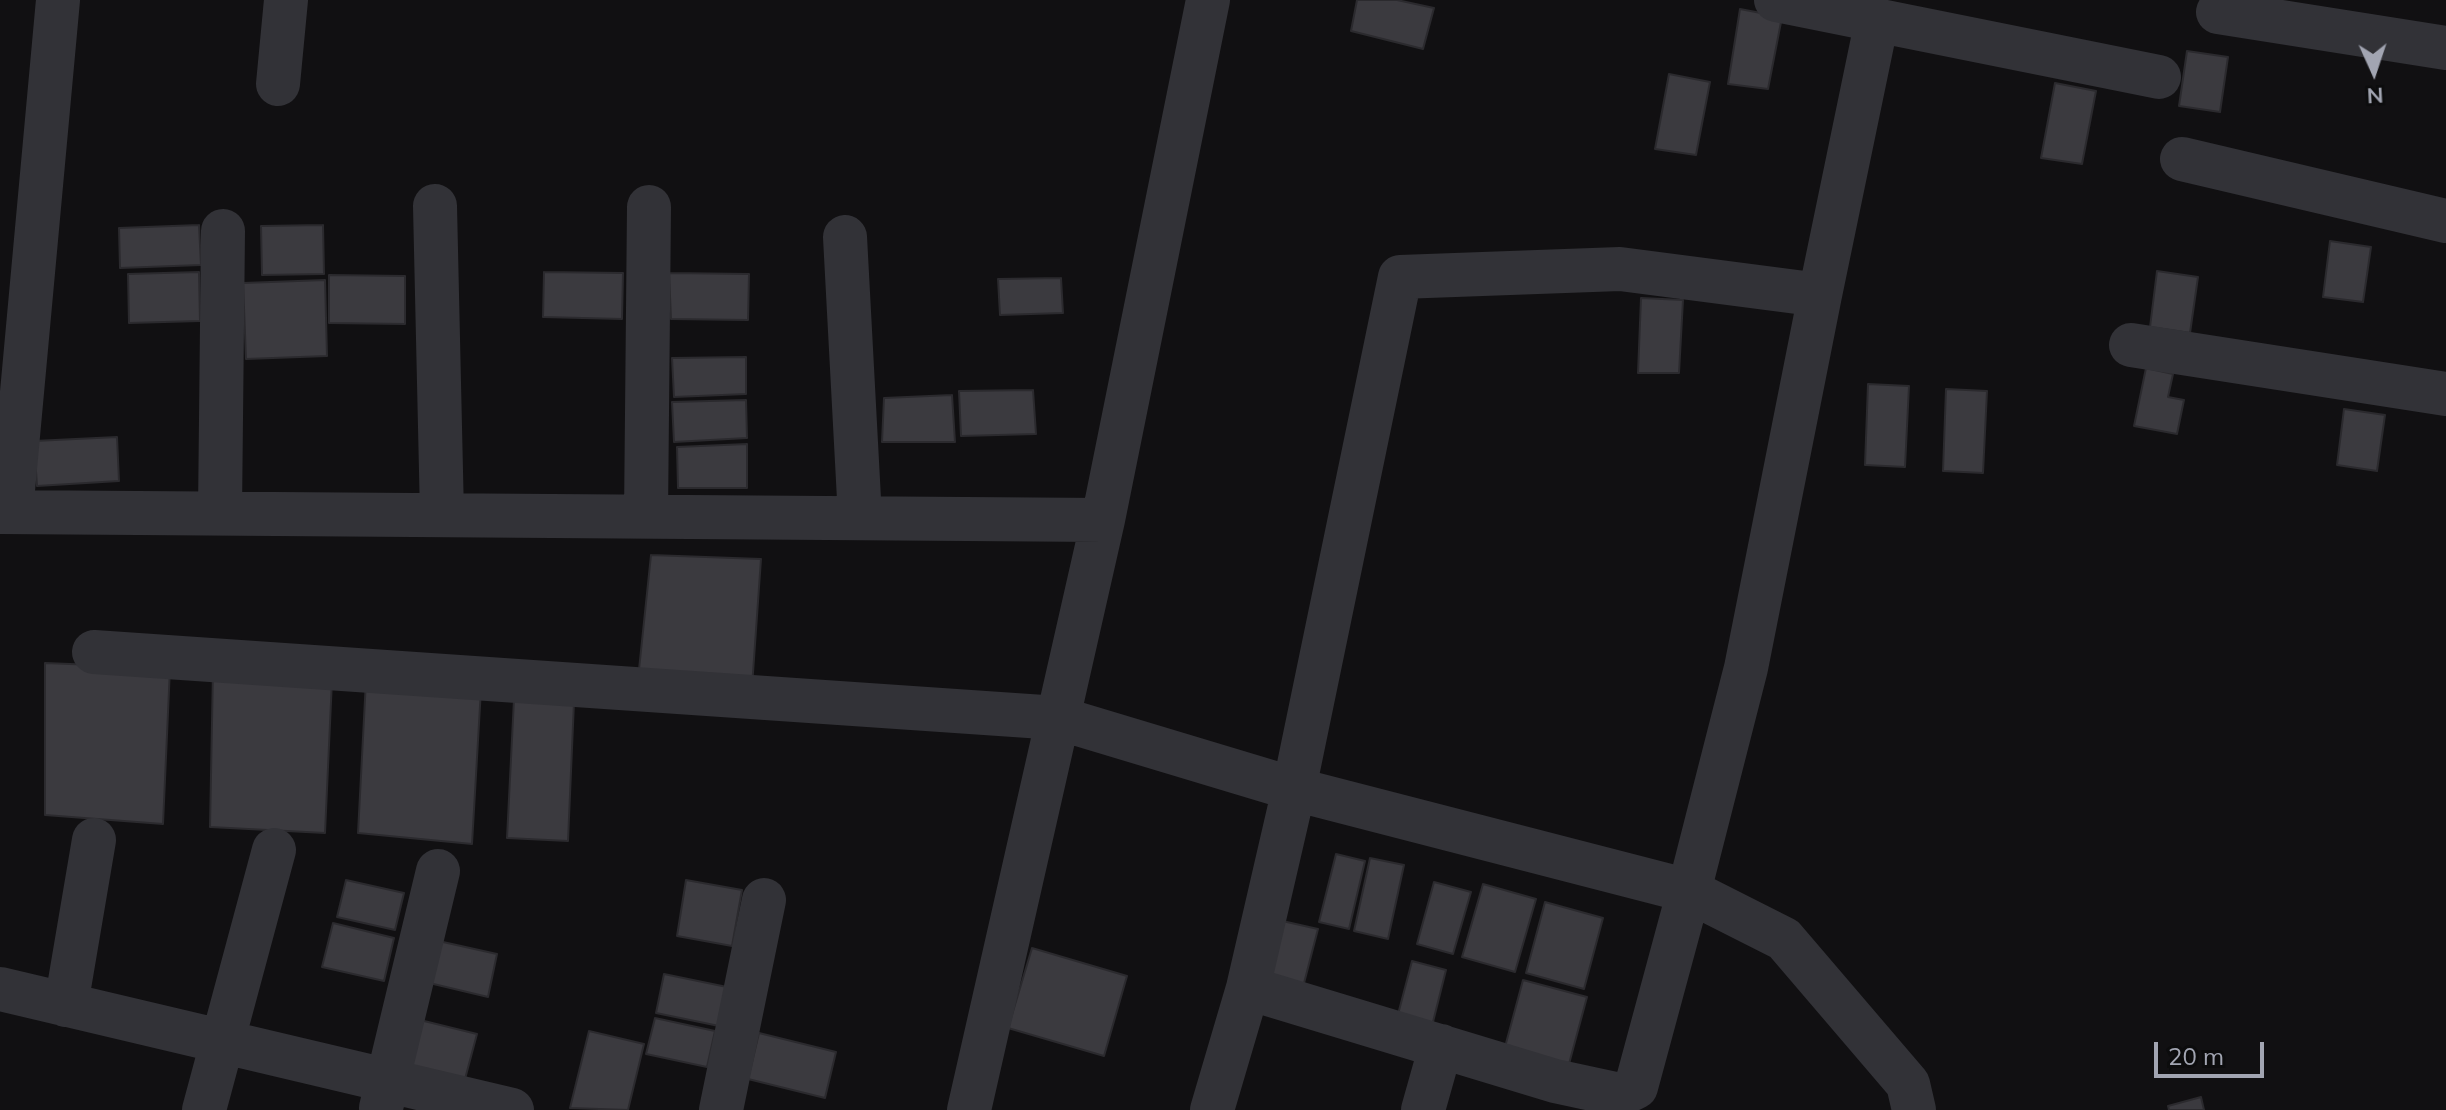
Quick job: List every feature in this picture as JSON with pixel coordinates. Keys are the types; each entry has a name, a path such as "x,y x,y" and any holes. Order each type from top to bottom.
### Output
{"street":[{"path":"58,0 6,512 1103,520"},
{"path":"278,84 286,0"},
{"path":"969,1110 1103,520 1208,0"},
{"path":"1776,0 2159,77"},
{"path":"2218,12 2446,48"},
{"path":"1248,988 1618,1103 1636,1087 1746,668 1877,20"},
{"path":"2182,159 2446,221"},
{"path":"435,206 442,515"},
{"path":"646,516 649,207"},
{"path":"220,512 223,231"},
{"path":"845,237 860,518"},
{"path":"1212,1110 1248,988 1294,789 1400,277 1620,269 1820,295"},
{"path":"2131,345 2446,394"},
{"path":"94,652 1058,718 1294,789 1689,891 1784,939 1908,1084 1914,1110"},
{"path":"66,1005 94,840"},
{"path":"204,1110 274,850"},
{"path":"384,1095 438,871"},
{"path":"721,1110 764,900"},
{"path":"0,989 223,1042 384,1095 512,1110"},
{"path":"1423,1110 1441,1046"}],"building":[{"path":"1357,0 1397,0 1434,8 1423,49 1351,31"},
{"path":"1740,9 1782,17 1768,89 1728,84"},
{"path":"2187,51 2228,57 2220,112 2179,106"},
{"path":"1669,74 1710,82 1696,155 1655,149"},
{"path":"2055,83 2096,91 2082,164 2041,158"},
{"path":"199,225 201,265 120,268 119,228"},
{"path":"323,225 324,274 262,275 261,226"},
{"path":"2330,241 2371,247 2363,302 2323,297"},
{"path":"2157,271 2198,277 2190,333 2150,327"},
{"path":"199,272 200,321 129,323 128,274"},
{"path":"544,272 623,273 622,319 543,317"},
{"path":"669,273 749,274 748,320 671,319"},
{"path":"329,275 405,276 405,324 329,323"},
{"path":"1061,278 1063,313 1000,315 998,279"},
{"path":"325,280 327,356 246,359 243,283"},
{"path":"1641,298 1683,300 1679,373 1638,373"},
{"path":"746,357 746,394 674,397 672,358"},
{"path":"2146,368 2173,374 2168,397 2184,400 2177,434 2134,426"},
{"path":"1868,384 1909,386 1905,467 1865,465"},
{"path":"1946,389 1987,391 1983,473 1943,471"},
{"path":"1033,390 1036,434 961,436 959,391"},
{"path":"952,395 955,442 882,442 884,398"},
{"path":"746,400 747,438 674,442 672,402"},
{"path":"2344,409 2385,415 2377,471 2337,465"},
{"path":"117,437 119,481 37,486 34,441"},
{"path":"747,444 747,488 678,488 677,447"},
{"path":"651,555 761,559 752,687 638,679"},
{"path":"45,663 170,668 163,824 45,815"},
{"path":"213,670 332,680 325,833 210,827"},
{"path":"366,680 481,689 472,844 358,833"},
{"path":"514,699 574,702 568,841 507,838"},
{"path":"1336,854 1365,861 1349,929 1319,922"},
{"path":"1370,858 1404,865 1388,939 1354,931"},
{"path":"346,880 404,893 395,930 337,917"},
{"path":"686,880 742,890 732,946 677,936"},
{"path":"1434,882 1471,892 1453,954 1417,944"},
{"path":"1483,884 1536,899 1515,972 1462,957"},
{"path":"1545,902 1603,918 1584,989 1526,973"},
{"path":"1278,920 1318,929 1302,991 1263,981"},
{"path":"333,923 394,938 384,981 322,967"},
{"path":"434,940 497,954 488,997 425,982"},
{"path":"1032,948 1127,976 1104,1056 1008,1028"},
{"path":"1412,961 1446,970 1431,1030 1396,1022"},
{"path":"664,974 727,987 719,1026 656,1013"},
{"path":"1523,980 1587,997 1569,1064 1505,1047"},
{"path":"655,1018 715,1031 707,1067 646,1054"},
{"path":"416,1019 477,1034 465,1079 404,1064"},
{"path":"589,1031 644,1044 628,1110 570,1108"},
{"path":"759,1033 836,1052 825,1098 748,1079"},
{"path":"2201,1097 2204,1110 2169,1110 2168,1106"}]}
